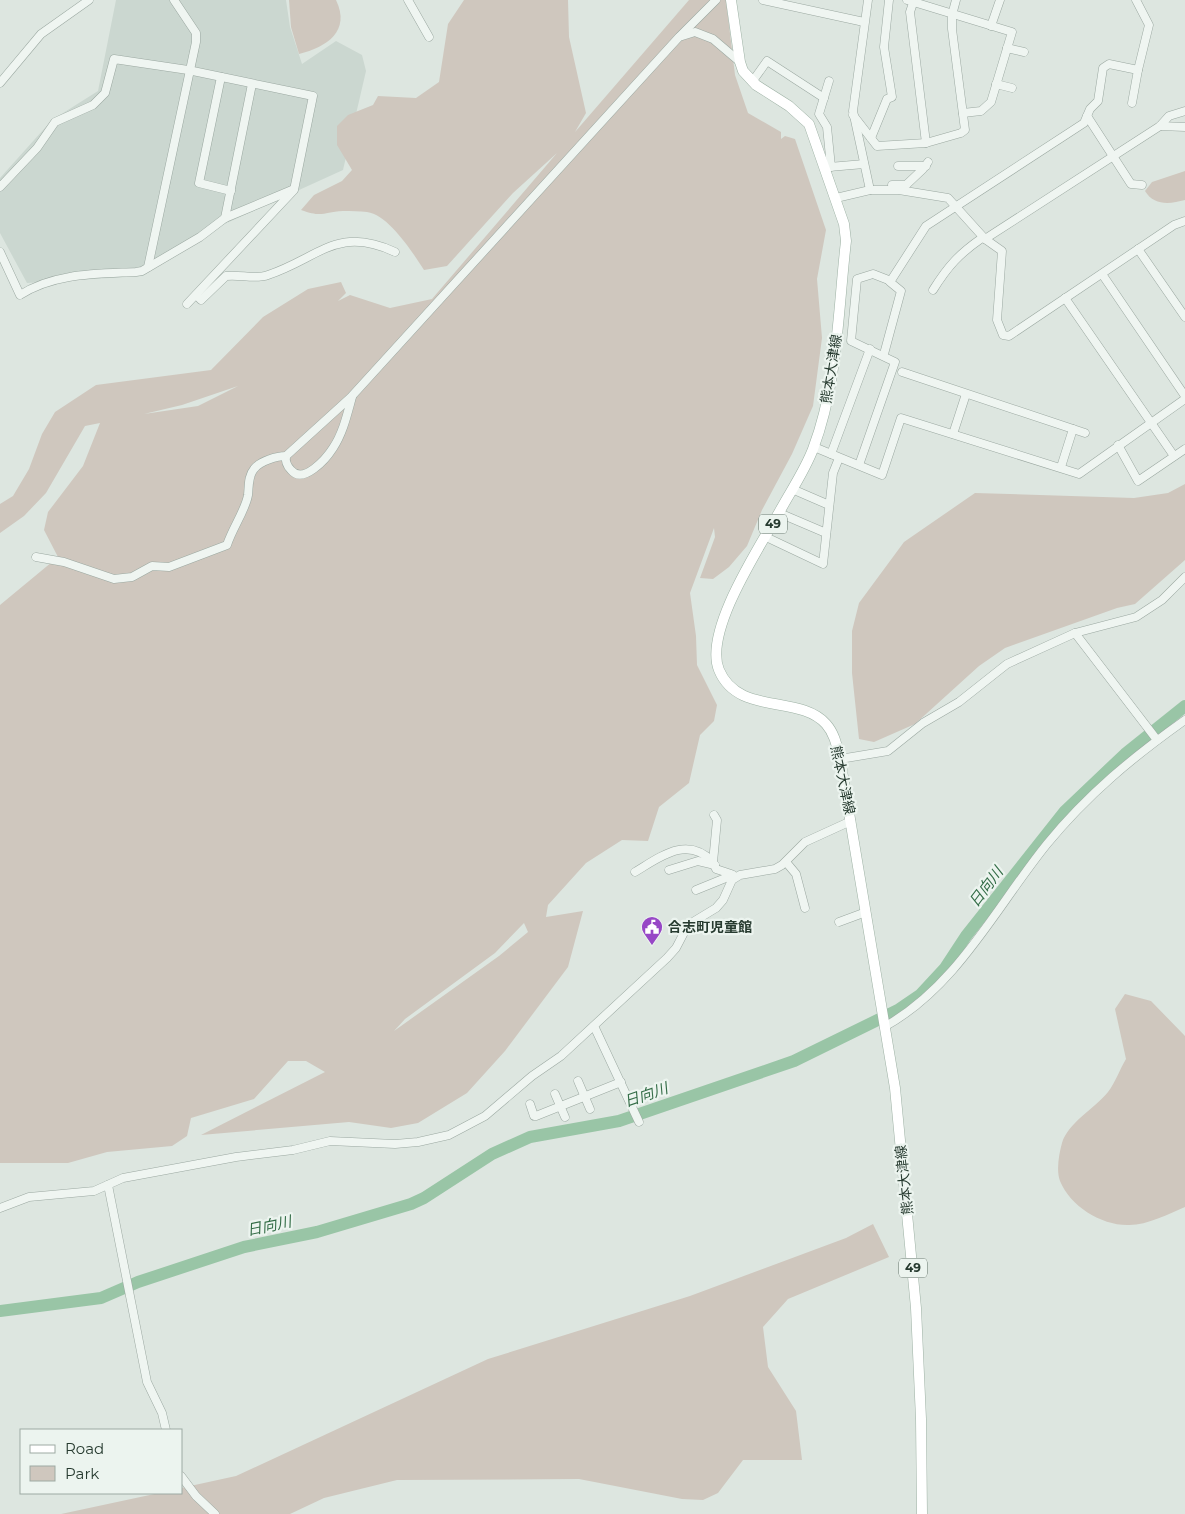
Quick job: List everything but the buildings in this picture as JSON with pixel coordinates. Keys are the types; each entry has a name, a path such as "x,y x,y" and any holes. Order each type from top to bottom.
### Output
{"main road":[{"name":"熊本大津線","path":"731,0 743,71 752,82 790,106 809,124 828,167 844,224 846,241 830,393 814,447 729,604 722,622 716,656 719,670 734,690 746,697 809,713 820,719 834,736 840,759 895,1088 916,1308 921,1409 922,1514"}],"street":[{"path":"0,83 41,34 89,0"},
{"path":"148,267 188,70 196,42 196,33 174,0"},
{"path":"408,0 429,37"},
{"path":"36,557 64,562 114,579 132,577 152,566 169,567 228,545 232,530 248,496 248,483 254,468 278,456 286,456 353,396 679,37 716,0"},
{"path":"763,0 864,22"},
{"path":"868,0 853,115 870,190"},
{"path":"872,138 887,99 892,97 884,47 889,0"},
{"path":"853,115 877,146 926,143 961,133 965,130 952,14 956,0"},
{"path":"991,26 1000,0"},
{"path":"1132,103 1148,25 1136,0"},
{"path":"926,143 910,12 911,1 1012,32 990,102 981,111 963,113"},
{"path":"679,37 695,32 712,39 740,62"},
{"path":"1007,48 1024,52"},
{"path":"0,186 37,148 55,122 93,105 106,93 114,59 188,70 313,96 294,190 187,304"},
{"path":"752,82 767,61 824,98"},
{"path":"891,281 922,230 1084,123 1090,109 1098,101 1103,68 1109,64 1138,70"},
{"path":"221,77 198,184 231,191"},
{"path":"829,81 819,114 827,127 828,167 864,164"},
{"path":"225,218 252,84"},
{"path":"996,84 1012,88"},
{"path":"933,290 949,265 961,253 1160,126 1169,116 1185,111"},
{"path":"1087,116 1131,184 1142,186"},
{"path":"1160,126 1185,127"},
{"path":"879,190 887,185 906,185 927,164 898,166"},
{"path":"0,252 20,295 50,280 93,274 136,272 200,238 225,218 294,190"},
{"path":"836,198 870,190 899,190 948,198 958,207 984,239 1002,251 997,320 1003,335 1009,336 1174,225 1185,220"},
{"path":"196,295 201,300 226,276 267,276 329,246 358,240 375,244 394,252"},
{"path":"1138,249 1185,317"},
{"path":"859,466 895,362 884,354 851,341 857,280 873,274 891,281 892,285 899,287 901,291 884,354"},
{"path":"814,447 882,475 901,418 1079,474 1185,398 1102,274"},
{"path":"1065,298 1174,456"},
{"path":"831,454 870,349"},
{"path":"902,372 1085,433"},
{"path":"953,434 966,394"},
{"path":"286,456 288,466 294,473 300,476 306,474 332,450 342,431 353,396"},
{"path":"1060,467 1073,429"},
{"path":"1118,445 1138,480 1185,448"},
{"path":"766,537 823,564 833,473 839,458"},
{"path":"792,489 830,505"},
{"path":"779,513 826,533"},
{"path":"840,759 888,751 922,722 959,702 1007,664 1075,633 1136,617 1162,600 1185,577"},
{"path":"1075,633 1157,740"},
{"path":"884,1025 906,1016 937,988 1048,843 1096,789 1185,720"},
{"path":"714,815 717,820 714,864"},
{"path":"696,890 740,874 775,869 786,862 805,842 851,821"},
{"path":"635,872 660,856 685,849 700,850 714,864 716,869 734,876"},
{"path":"669,870 698,861 714,864"},
{"path":"786,862 796,874 805,908"},
{"path":"0,1208 29,1197 74,1194 94,1190 123,1178 236,1157 293,1150 330,1141 395,1144 418,1142 449,1135 484,1116 532,1076 561,1056 667,958 676,948 688,925 716,908 723,900 734,876"},
{"path":"840,922 866,912"},
{"path":"594,1026 639,1122"},
{"path":"578,1081 590,1109"},
{"path":"530,1104 536,1116 621,1082"},
{"path":"555,1094 565,1117"},
{"path":"108,1185 132,1296 147,1382 162,1413 166,1429"},
{"path":"182,1477 196,1496 215,1514"}],"shaded area":[{"path":"116,0 286,0 290,27 302,64 336,41 362,55 366,71 343,170 196,237 143,276 27,283 0,233 0,178 52,120 98,91"}],"green space":[{"path":"289,0 336,0 340,11 340,21 334,36 319,47 299,54 291,27"},
{"path":"464,0 568,0 569,37 586,113 575,132 689,0 726,0 735,75 748,113 781,132 781,139 785,136 795,139 826,230 817,279 822,338 813,406 792,454 762,510 747,546 729,567 713,579 700,578 715,537 714,528 690,593 696,636 697,665 717,705 714,721 700,735 689,783 659,807 648,841 622,840 586,863 548,905 546,917 583,911 568,967 505,1051 467,1093 418,1123 391,1128 349,1122 201,1135 325,1072 306,1061 288,1061 254,1099 191,1118 187,1136 172,1146 107,1152 68,1163 0,1163 0,605 58,557 44,530 48,512 83,466 100,423 85,426 46,493 24,516 0,533 0,504 13,496 29,469 42,434 55,412 96,385 211,370 263,317 308,289 341,282 346,293 338,301 350,295 390,308 432,299 557,153 513,193 447,266 424,270 414,254 392,227 375,215 367,212 349,211 319,214 301,210 314,195 342,181 352,170 337,145 337,126 348,115 373,105 378,96 416,98 439,82 448,24","holes":["238,386 198,406 144,414 182,405","524,923 528,932 499,956 394,1031 405,1019 495,953"]},
{"path":"1185,171 1185,200 1163,203 1153,199 1145,191 1152,182"},
{"path":"1185,484 1185,560 1135,604 1117,608 1005,648 979,666 915,724 874,742 859,739 852,673 852,631 859,603 904,542 975,493 1134,498 1168,493"},
{"path":"1125,994 1151,1001 1185,1036 1185,1207 1149,1222 1134,1225 1107,1222 1079,1206 1071,1198 1060,1181 1058,1167 1065,1136 1076,1122 1108,1092 1126,1059 1115,1009"},
{"path":"873,1224 889,1257 788,1299 763,1327 768,1367 796,1411 802,1460 743,1460 718,1493 703,1500 682,1499 579,1479 397,1480 324,1498 290,1514 61,1514 154,1494 182,1494 182,1488 236,1476 488,1359 690,1296 846,1238"}],"waterway":[{"name":"日向川","path":"0,1311 101,1298 138,1282 244,1247 317,1232 411,1204 424,1198 492,1154 530,1137 619,1121 794,1061 898,1010 920,995 945,968 966,936 1065,811 1125,754 1185,706"}],"place":[{"name":"合志町児童館","path":"652,946"}]}
